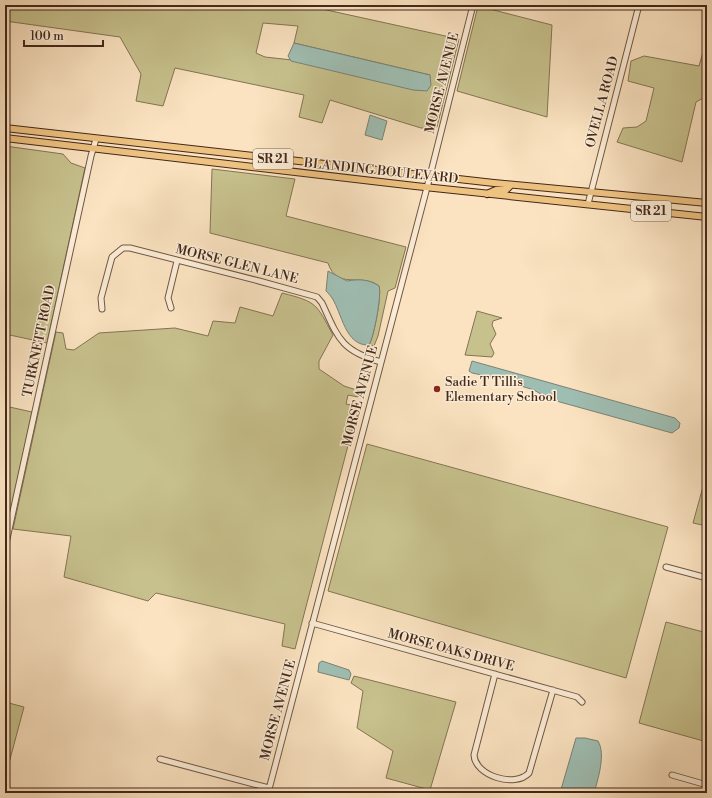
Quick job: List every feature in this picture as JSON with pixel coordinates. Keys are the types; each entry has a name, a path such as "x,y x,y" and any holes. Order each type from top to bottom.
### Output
{"main road":[{"name":"BLANDING BOULEVARD","path":"5,128 511,185 707,203"},
{"name":"BLANDING BOULEVARD","path":"5,138 427,188 707,217"},
{"path":"205,162 206,151"},
{"path":"316,175 318,164"},
{"path":"486,194 496,190 506,190 511,185"}],"street":[{"name":"MORSE AVENUE","path":"268,790 427,188 473,5"},
{"name":"OVELLA ROAD","path":"588,204 639,5"},
{"name":"TURKNETT ROAD","path":"5,548 96,139"},
{"name":"MORSE GLEN LANE","path":"102,308 101,298 109,263 117,251 123,248 130,248 317,297 322,303 342,342 350,350 381,362"},
{"path":"171,308 168,298 177,261"},
{"path":"666,567 707,578"},
{"name":"MORSE OAKS DRIVE","path":"312,623 577,697 582,702"},
{"path":"495,674 474,755 476,764 485,773 513,780 522,778 528,773 553,690"},
{"path":"160,759 268,790"},
{"path":"672,775 707,785"}],"shaded area":[{"path":"5,5 323,5 322,9 459,39 437,127 421,128 330,100 322,123 299,117 304,95 175,68 163,106 136,101 141,74 120,37 5,21","holes":["263,23 298,26 294,43 430,75 265,57 256,53"]},
{"path":"478,6 552,25 547,117 457,91"},
{"path":"707,38 707,96 696,102 682,162 617,142 623,128 637,127 646,121 654,88 628,81 631,61 644,56 699,66"},
{"path":"5,146 63,154 71,163 85,168 47,343 5,334"},
{"path":"212,169 295,179 286,216 406,247 395,288 388,291 378,336 374,346 369,345 377,316 380,291 379,286 365,280 343,279 332,271 328,263 210,233"},
{"path":"282,293 303,299 315,306 319,310 333,335 319,361 319,369 344,386 363,392 358,397 348,395 346,404 355,406 357,411 295,649 282,646 285,624 156,593 148,601 64,577 71,536 13,529 56,332 63,333 66,349 74,350 99,333 175,328 208,336 213,321 235,323 240,307 273,316"},
{"path":"477,311 502,318 493,321 492,325 496,334 490,344 494,353 492,357 465,355"},
{"path":"5,406 32,412 10,516 5,515"},
{"path":"367,444 668,527 626,678 328,591"},
{"path":"707,472 707,526 693,523"},
{"path":"666,622 707,633 705,644 707,645 707,742 639,723"},
{"path":"354,676 456,702 430,790 386,778 393,751 357,728 363,691 351,683"},
{"path":"5,702 24,707 5,778"},
{"path":"430,790 439,793 429,793"}],"water":[{"path":"294,43 430,75 431,85 427,91 413,90 291,61 288,56"},
{"path":"370,115 387,121 382,140 365,135"},
{"path":"328,271 347,281 363,280 379,286 380,291 377,316 369,345 361,344 354,340 345,328 335,304 326,291"},
{"path":"472,361 675,418 680,423 679,428 672,433 549,399 534,390 492,377 472,373 469,371"},
{"path":"322,661 349,670 351,674 349,680 318,672 319,663"},
{"path":"576,738 585,738 598,741 600,746 600,767 594,793 560,793"}],"place":[{"name":"Sadie T Tillis Elementary School","path":"437,389"}]}
